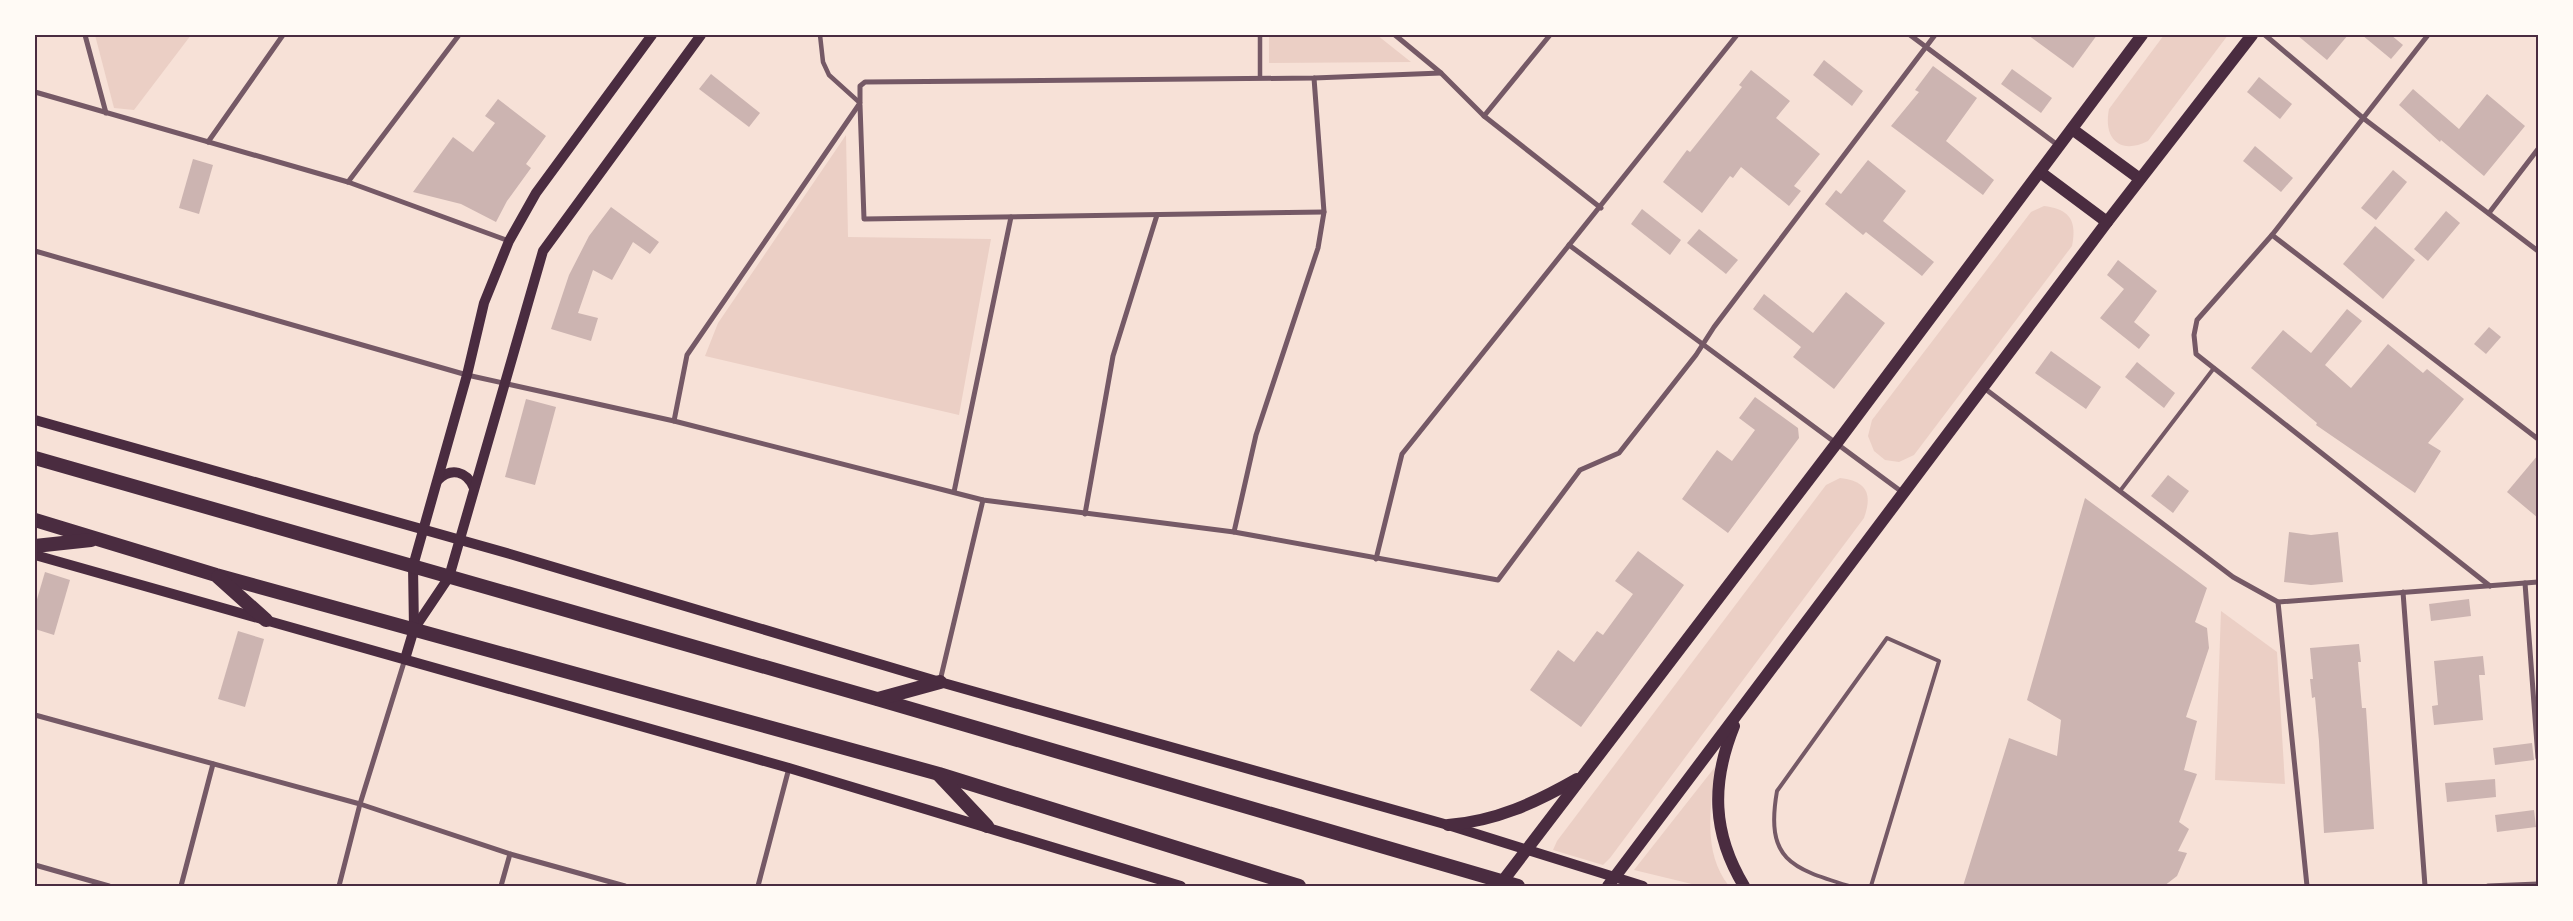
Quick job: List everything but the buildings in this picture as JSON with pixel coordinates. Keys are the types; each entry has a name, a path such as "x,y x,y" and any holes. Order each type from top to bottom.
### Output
{"highway":[{"path":"35,458 877,699 1501,883 1518,886"},
{"path":"35,520 216,575 939,774 1299,886"},
{"path":"35,546 100,539"},
{"path":"216,575 266,620"},
{"path":"877,699 940,682"},
{"path":"939,774 987,826"}],"main road":[{"path":"405,659 414,629 414,566 467,374 484,303 509,241 536,194 652,35"},
{"path":"414,629 449,577 543,251 701,35"},
{"path":"1501,883 1836,444 2142,35"},
{"path":"1611,882 2107,222 2252,35"},
{"path":"2072,129 2140,180"},
{"path":"2040,172 2107,222"},
{"path":"35,420 459,540 940,682 1448,825 1527,850 1611,882 1643,886"},
{"path":"438,480 448,473 455,472 468,477 474,488"},
{"path":"35,555 789,768 987,826 1181,886"},
{"path":"1740,710 1727,743 1719,776 1717,811 1724,844 1744,886"},
{"path":"1448,825 1472,823 1516,811 1583,775"}],"street":[{"path":"85,35 106,113"},
{"path":"208,142 283,35"},
{"path":"348,182 458,35"},
{"path":"820,35 823,62 829,75 860,103"},
{"path":"1260,35 1260,77"},
{"path":"1396,35 1441,73 1484,116 1601,208"},
{"path":"1484,116 1550,35"},
{"path":"1376,559 1402,454 1738,35"},
{"path":"1910,35 2059,146"},
{"path":"35,250 467,374 674,421 983,500 1234,532 1498,580 1580,470 1619,452 1703,345 1935,35"},
{"path":"2265,35 2363,118 2538,251"},
{"path":"2428,35 2272,235 2197,320 2194,335 2196,354 2490,586"},
{"path":"1324,212 864,219 860,86 865,82 1314,78 1441,73"},
{"path":"1234,532 1256,435 1318,248 1324,212 1314,78"},
{"path":"35,92 348,182 509,241"},
{"path":"674,421 687,355 860,103"},
{"path":"2489,213 2538,149"},
{"path":"1085,514 1113,356 1157,215"},
{"path":"954,492 1010,217"},
{"path":"2272,235 2538,438"},
{"path":"1569,245 1903,492"},
{"path":"1983,387 2233,577 2278,602 2538,582"},
{"path":"940,682 983,500"},
{"path":"2525,583 2538,758"},
{"path":"2403,592 2425,886"},
{"path":"2278,602 2307,886"},
{"path":"339,886 360,804 405,659"},
{"path":"35,715 360,804 510,854 625,886"},
{"path":"181,886 212,764"},
{"path":"758,886 789,768"},
{"path":"502,886 510,854"},
{"path":"35,865 109,886"},
{"path":"2488,886 2538,884"}],"lane":[{"path":"2120,491 2214,368"},
{"path":"1850,886 1808,873 1790,862 1780,848 1774,832 1773,811 1777,791 1887,638 1939,661 1870,886"}],"shaded area":[{"path":"95,35 191,35 134,110 114,108"},
{"path":"1269,35 1377,35 1411,62 1269,63"},
{"path":"2164,35 2228,35 2148,141 2138,145 2122,145 2111,136 2108,120 2109,109"},
{"path":"846,135 848,237 991,239 959,415 705,356 718,323"},
{"path":"2044,206 2060,210 2070,218 2073,230 2072,246 1914,455 1899,462 1885,460 1874,451 1868,436 1872,420 2031,212"},
{"path":"1840,478 1856,482 1865,490 1868,502 1864,518 1610,858 1603,865 1553,850 1557,841 1826,485"},
{"path":"2221,611 2277,652 2285,784 2215,780"},
{"path":"1715,767 1710,829 1715,859 1720,873 1729,886 1700,886 1634,870"}]}
